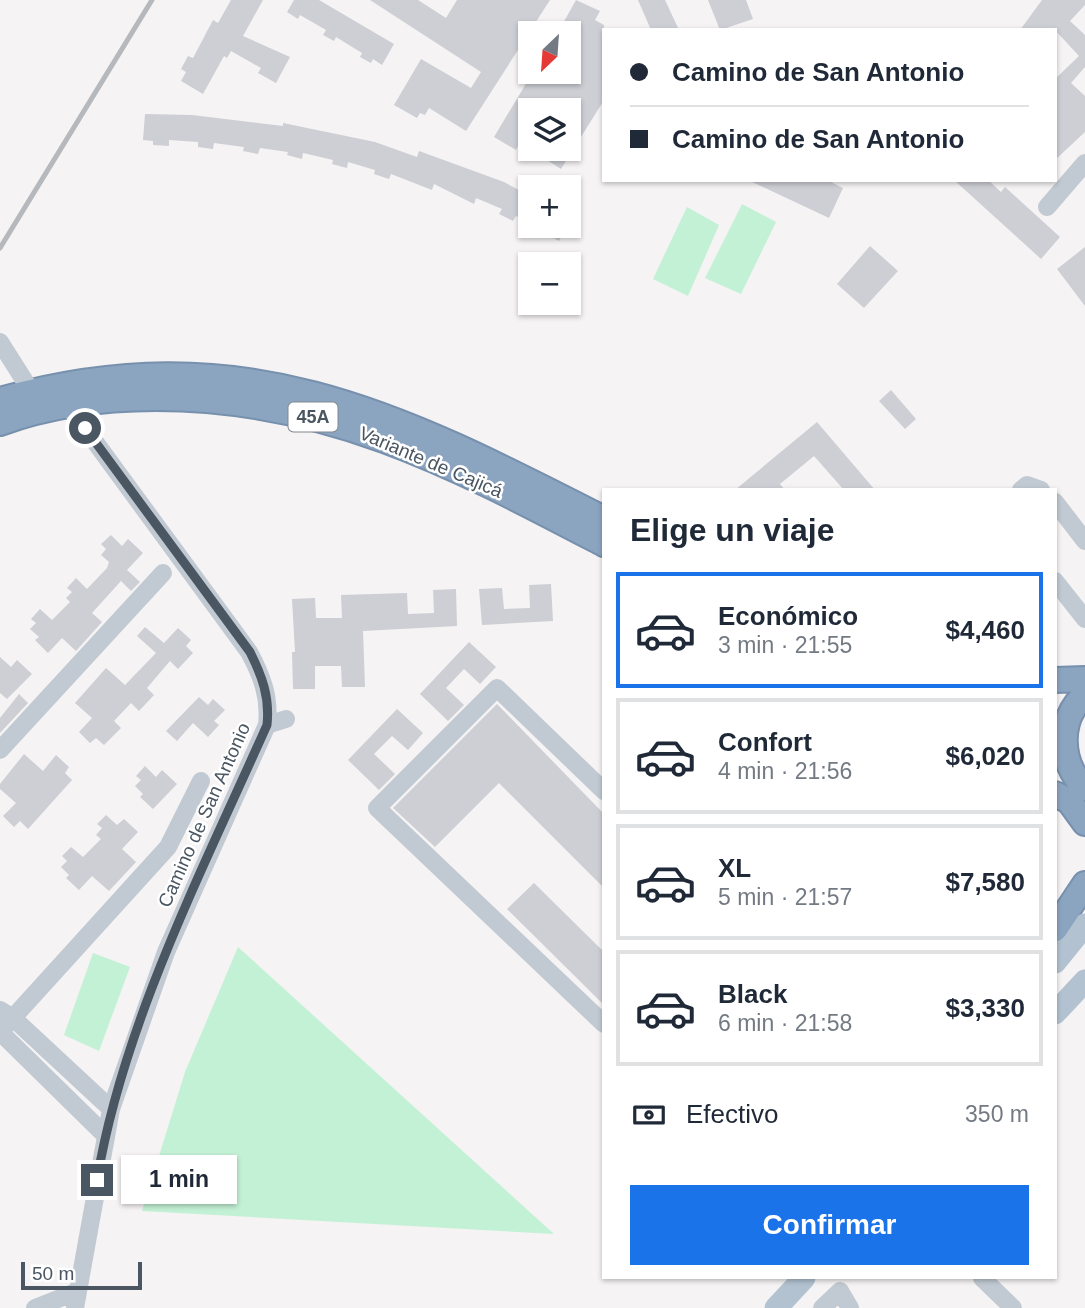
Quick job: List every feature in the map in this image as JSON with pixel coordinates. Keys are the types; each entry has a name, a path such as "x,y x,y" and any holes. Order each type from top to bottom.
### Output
{"highway":[{"name":"Variante de Cajicá","path":"0,400 82,381 150,374 223,377 286,386 344,401 414,426 602,518"},
{"name":"Variante de Cajicá","path":"0,423 68,405 121,398 193,398 295,411 384,438 444,464 602,543"},
{"path":"1057,680 1085,679"},
{"path":"1085,695 1076,702 1065,726 1064,754 1075,778 1085,790"},
{"path":"1057,778 1085,790"},
{"path":"1057,795 1069,802 1085,823"},
{"path":"1057,926 1085,884"}],"main road":[{"path":"1057,960 1085,925"},
{"path":"1057,1011 1085,981"},
{"path":"776,1308 803,1279"}],"street":[{"path":"1047,207 1085,163"},
{"path":"0,342 31,391"},
{"name":"Camino de San Antonio","path":"68,405 250,652 262,675 267,694 267,725 166,952 111,1109 80,1246 76,1299"},
{"path":"1057,505 1085,541"},
{"path":"0,750 163,573"},
{"path":"1057,584 1085,619"},
{"path":"602,789 497,688 377,808 602,1022"},
{"path":"267,725 286,719"},
{"path":"104,1134 0,1032 7,1014 168,847 201,781"},
{"path":"7,1014 111,1109"},
{"path":"822,1308 852,1279"},
{"path":"983,1279 1013,1308"},
{"path":"840,1291 850,1308"},
{"path":"35,1308 76,1299"}],"green space":[{"path":"742,204 776,222 741,294 705,278"},
{"path":"687,207 719,225 688,296 653,279"},
{"path":"238,947 554,1234 142,1211 185,1072"},
{"path":"93,953 130,967 99,1051 64,1035"}],"building":[{"path":"231,0 263,0 243,36 290,57 276,83 258,73 261,68 231,51 227,58 224,56 203,94 181,81 186,72 181,69 188,56 193,58 213,20 218,23"},
{"path":"294,0 319,0 394,44 382,65 373,59 371,63 360,57 362,53 336,37 334,41 323,35 326,30 300,15 298,19 287,12"},
{"path":"370,0 418,0 446,18 457,0 550,0 537,21 518,21 518,50 466,131 429,108 425,115 420,113 417,118 394,105 421,59 471,88 481,72"},
{"path":"576,0 600,11 595,20 604,25 602,103 581,137 581,98 518,98 516,150 494,137 526,84 581,84 581,21 564,21"},
{"path":"638,0 665,0 678,28 650,28"},
{"path":"708,0 746,0 753,19 719,28"},
{"path":"1042,0 1085,0 1085,5 1070,21 1085,35 1085,67 1071,83 1085,96 1085,132 1057,158 1057,77 1079,56 1057,32 1057,28 1021,28"},
{"path":"145,114 192,115 283,126 283,123 375,142 417,157 419,151 504,182 518,190 518,217 513,221 499,214 502,209 476,198 474,204 434,184 432,190 391,174 389,179 374,174 375,170 348,162 347,168 332,164 333,160 303,153 302,159 287,155 288,152 260,148 258,154 243,151 244,147 214,143 213,149 198,147 198,142 169,140 169,146 153,145 153,141 143,140"},
{"path":"548,161 566,161 561,169"},
{"path":"752,182 831,182 843,188 829,218"},
{"path":"956,182 990,182 1001,192 1005,187 1060,237 1041,259"},
{"path":"870,246 898,271 864,308 837,284"},
{"path":"1085,247 1085,306 1057,269"},
{"path":"891,390 916,419 905,429 879,401"},
{"path":"817,422 873,488 842,488 814,456 780,484 783,488 737,488"},
{"path":"111,535 122,546 128,539 143,553 127,570 140,582 131,591 121,581 92,613 102,622 76,651 62,638 48,653 35,640 39,637 30,629 36,623 31,619 40,609 52,620 70,602 66,598 72,592 67,588 76,578 87,589 107,568 109,562 101,555 106,549 101,544"},
{"path":"551,584 553,621 482,625 479,589 502,588 504,609 530,608 529,585"},
{"path":"456,589 457,626 363,631 365,687 342,687 341,666 315,666 315,689 293,689 292,652 295,652 292,599 315,598 316,618 342,618 341,595 407,593 408,614 434,613 433,590"},
{"path":"145,627 164,643 178,628 191,640 186,646 193,653 178,669 170,661 147,688 154,695 139,711 131,703 114,721 121,728 104,745 96,738 90,743 79,732 92,718 75,703 106,668 125,685 156,653 137,636"},
{"path":"469,642 496,667 480,684 464,669 446,688 464,705 448,721 420,694"},
{"path":"0,657 11,667 17,660 32,674 7,699 0,693"},
{"path":"19,694 28,703 0,733 0,718"},
{"path":"199,697 208,705 213,699 225,710 214,721 219,725 208,737 193,723 177,741 166,731"},
{"path":"497,704 602,812 602,886 499,783 435,847 393,808"},
{"path":"397,709 423,733 408,750 392,736 374,754 395,774 379,790 348,760"},
{"path":"24,754 43,771 56,755 69,767 65,773 72,780 28,829 20,821 14,827 3,816 16,803 0,789 0,784"},
{"path":"145,766 156,777 162,770 177,784 153,809 140,797 143,794 135,786 141,780 136,776"},
{"path":"106,815 117,825 124,819 138,832 122,849 136,862 109,891 92,876 79,890 66,878 69,875 61,867 67,861 62,856 71,847 83,857 101,839 96,835 102,828 97,824"},
{"path":"534,883 602,950 602,1003 507,909"}],"railway":[{"path":"0,248 152,0"}],"route":[{"path":"85,428 250,652 262,675 268,712 267,725 166,952 111,1109 97,1180"}]}
